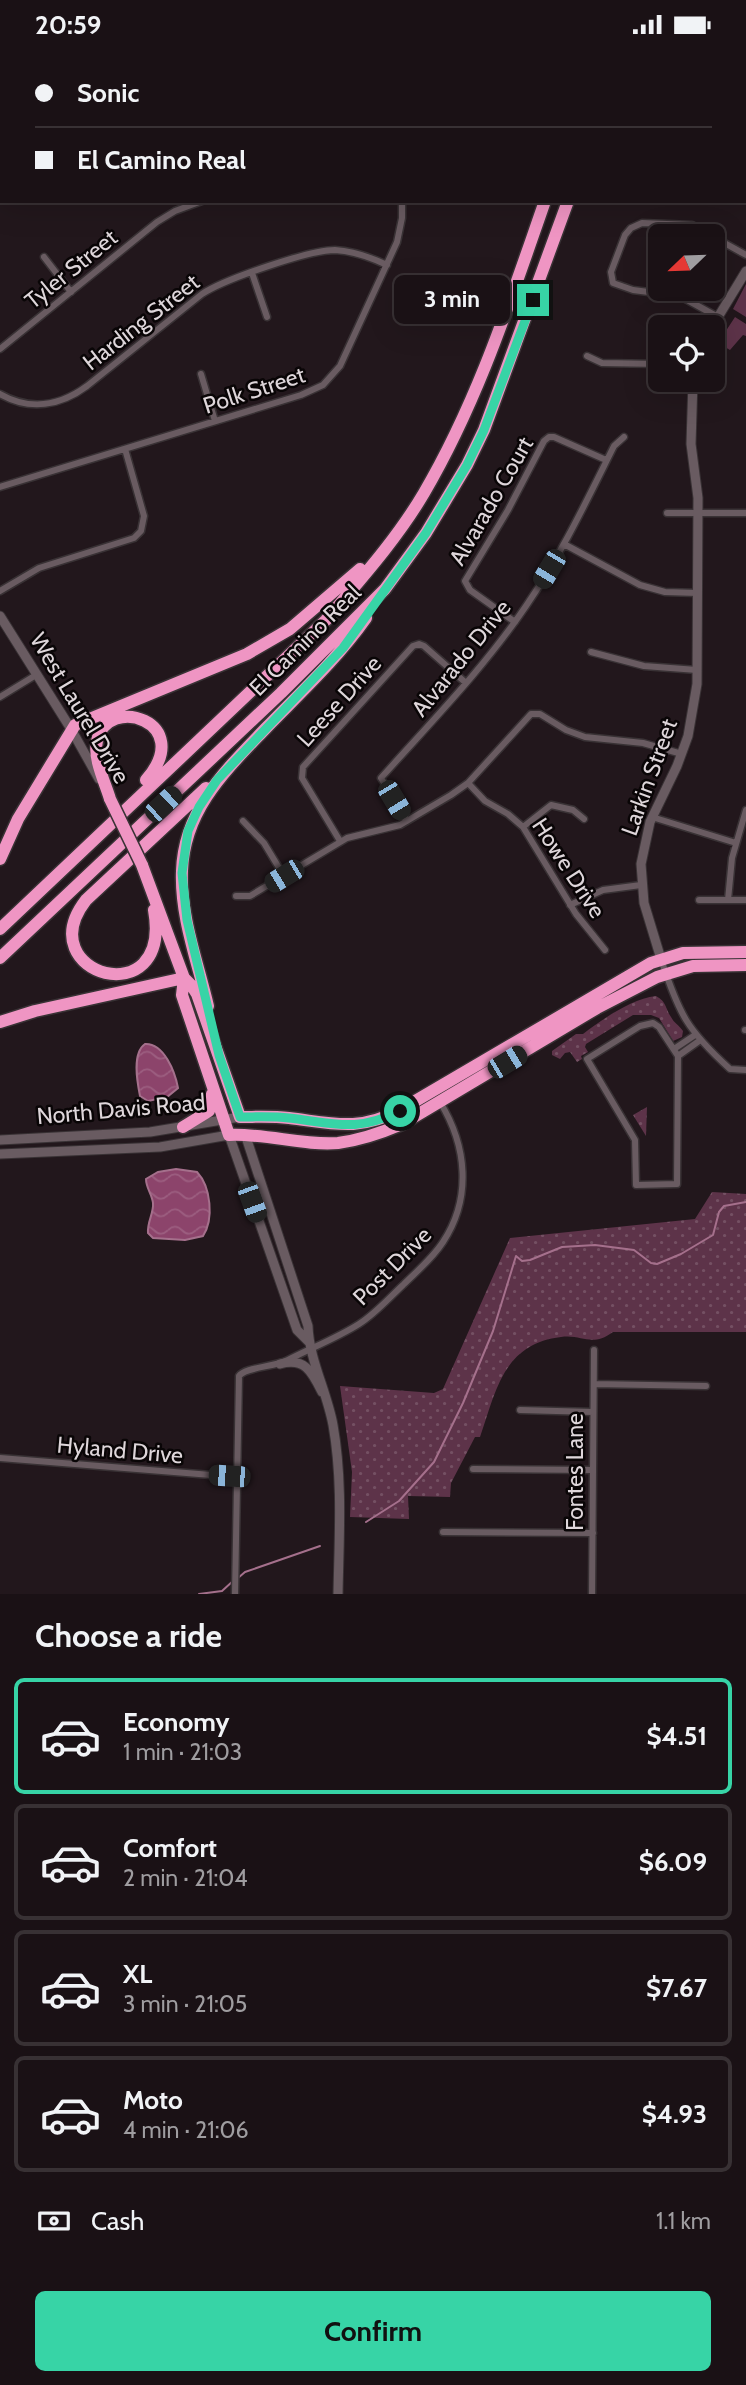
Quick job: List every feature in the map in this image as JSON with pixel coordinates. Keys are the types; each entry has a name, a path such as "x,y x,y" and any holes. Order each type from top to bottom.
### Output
{"highway":[{"name":"El Camino Real","path":"0,929 326,620 397,532 422,496 454,439 478,386 544,203"},
{"name":"El Camino Real","path":"0,958 281,693 386,589 426,533 467,465 484,430 567,203"},
{"path":"0,859 18,819 71,729 83,721 247,654 290,629 361,568 397,532"},
{"path":"219,1055 187,920 182,873 188,831 199,807 217,780 343,648 386,589"},
{"path":"104,830 156,769 162,757 159,735 153,726 141,718 117,719 104,727 98,736 97,756 110,799"},
{"path":"149,882 157,929 155,944 149,957 135,970 122,974 103,974 91,968 77,953 73,940 72,926 79,909 232,763"},
{"name":"West Laurel Drive","path":"110,799 142,865 184,978 197,995 240,1117"},
{"name":"North Davis Road","path":"240,1117 287,1118 340,1126 369,1123 387,1117 617,981 661,959 693,952 746,952"},
{"name":"North Davis Road","path":"229,1135 245,1134 339,1143 382,1132 402,1124 617,996 666,973 700,965 746,965"},
{"path":"0,1022 35,1011 184,978"},
{"name":"West Laurel Drive","path":"184,978 182,995 229,1135"},
{"path":"184,1127 209,1111 212,1086"}],"street":[{"name":"Tyler Street","path":"0,349 165,217 197,203"},
{"name":"Polk Street","path":"0,487 312,391 330,379 350,344 387,265 399,234 402,203"},
{"path":"714,315 680,296 633,290 613,283 611,272 622,240 631,228 642,223 687,223 701,228 746,255"},
{"name":"Harding Street","path":"0,394 34,405 51,404 66,399 87,386 202,294 218,285 252,273 330,250 357,253 387,265"},
{"path":"44,257 71,292"},
{"path":"719,315 746,271"},
{"path":"252,273 267,317"},
{"path":"587,356 599,362 648,364"},
{"path":"201,374 215,421"},
{"name":"Larkin Street","path":"693,392 691,444 698,489 695,704 682,754 652,817 642,850 641,885 645,908 678,1008 697,1038 730,1069 743,1070"},
{"name":"Alvarado Court","path":"515,622 468,588 465,578 503,519 545,439 554,437 606,460"},
{"name":"Alvarado Drive","path":"407,821 381,778 466,683 515,622 564,544 615,443 624,437"},
{"path":"0,591 38,568 114,545 138,534 144,521 143,509 125,449"},
{"path":"667,513 746,513"},
{"path":"564,544 640,585 665,592 698,593"},
{"name":"West Laurel Drive","path":"0,616 71,729 110,799"},
{"name":"Leese Drive","path":"340,841 303,780 303,767 416,645 424,646 466,683"},
{"path":"591,652 644,666 697,670"},
{"path":"0,697 36,675"},
{"path":"236,896 250,896 340,841 359,833 388,829 407,821 468,783 528,716 534,713 585,737 643,743 682,754"},
{"name":"Howe Drive","path":"468,783 485,801 508,814 523,827 570,905 605,950"},
{"path":"523,827 544,809 555,805 575,810 584,820"},
{"path":"728,900 729,871 746,810"},
{"path":"652,817 736,843"},
{"path":"243,821 264,843 284,876"},
{"path":"570,905 603,890 641,885"},
{"path":"699,900 746,900"},
{"path":"649,1023 659,1027 676,1053 677,1184 636,1185 635,1140 587,1059 649,1023"},
{"path":"676,1053 697,1038"},
{"name":"Post Drive","path":"236,1477 239,1376 246,1370 280,1364 310,1345 363,1321 426,1262 449,1232 462,1195 463,1165 454,1128 440,1102"},
{"name":"North Davis Road","path":"0,1140 150,1132 240,1117"},
{"path":"245,1134 308,1325 310,1345 331,1415 338,1473 338,1594"},
{"name":"West Laurel Drive","path":"229,1135 297,1329 310,1345"},
{"name":"North Davis Road","path":"0,1154 160,1147 229,1135"},
{"name":"Fontes Lane","path":"592,1594 594,1350"},
{"path":"280,1364 293,1361 307,1369 319,1387 331,1415"},
{"path":"594,1384 706,1386"},
{"path":"520,1410 593,1412"},
{"name":"Hyland Drive","path":"0,1458 236,1477"},
{"path":"472,1469 593,1470"},
{"path":"235,1594 236,1477"},
{"path":"443,1532 593,1533"}],"shaded area":[{"path":"746,284 746,317 733,309"},
{"path":"735,317 746,324 746,336 743,335 730,350 725,347 725,332"},
{"path":"656,996 683,1031 682,1037 673,1041 659,1018 633,1015 586,1044 588,1052 577,1062 570,1052 560,1059 552,1055 552,1051 576,1034 583,1034 627,1005"},
{"path":"647,1107 646,1136 633,1115"},
{"path":"712,1192 746,1194 746,1332 613,1332 593,1340 561,1337 542,1341 526,1349 505,1372 480,1437 475,1437 451,1483 450,1497 408,1496 409,1519 350,1517 352,1472 340,1386 434,1393 443,1389 510,1238 695,1219"}],"water":[{"path":"145,1044 158,1048 163,1053 174,1074 178,1088 167,1097 148,1101 140,1096 137,1060"},
{"path":"176,1169 197,1172 202,1178 208,1194 209,1221 203,1236 185,1240 153,1238 148,1233 153,1203 146,1179 158,1172"}],"waterway":[{"path":"366,1522 399,1501 434,1462 463,1403 493,1331 516,1256 522,1261 530,1260 562,1247 595,1245 634,1250 651,1263 657,1264 681,1254 713,1235 719,1212 724,1206 746,1202"},
{"path":"238,1578 245,1572 320,1546"},
{"path":"199,1594 222,1591 233,1581"}],"route":[{"path":"400,1111 357,1126 263,1116 240,1117 219,1055 187,920 183,890 183,856 188,831 199,807 217,780 343,648 426,533 467,465 484,430 533,300"}]}
